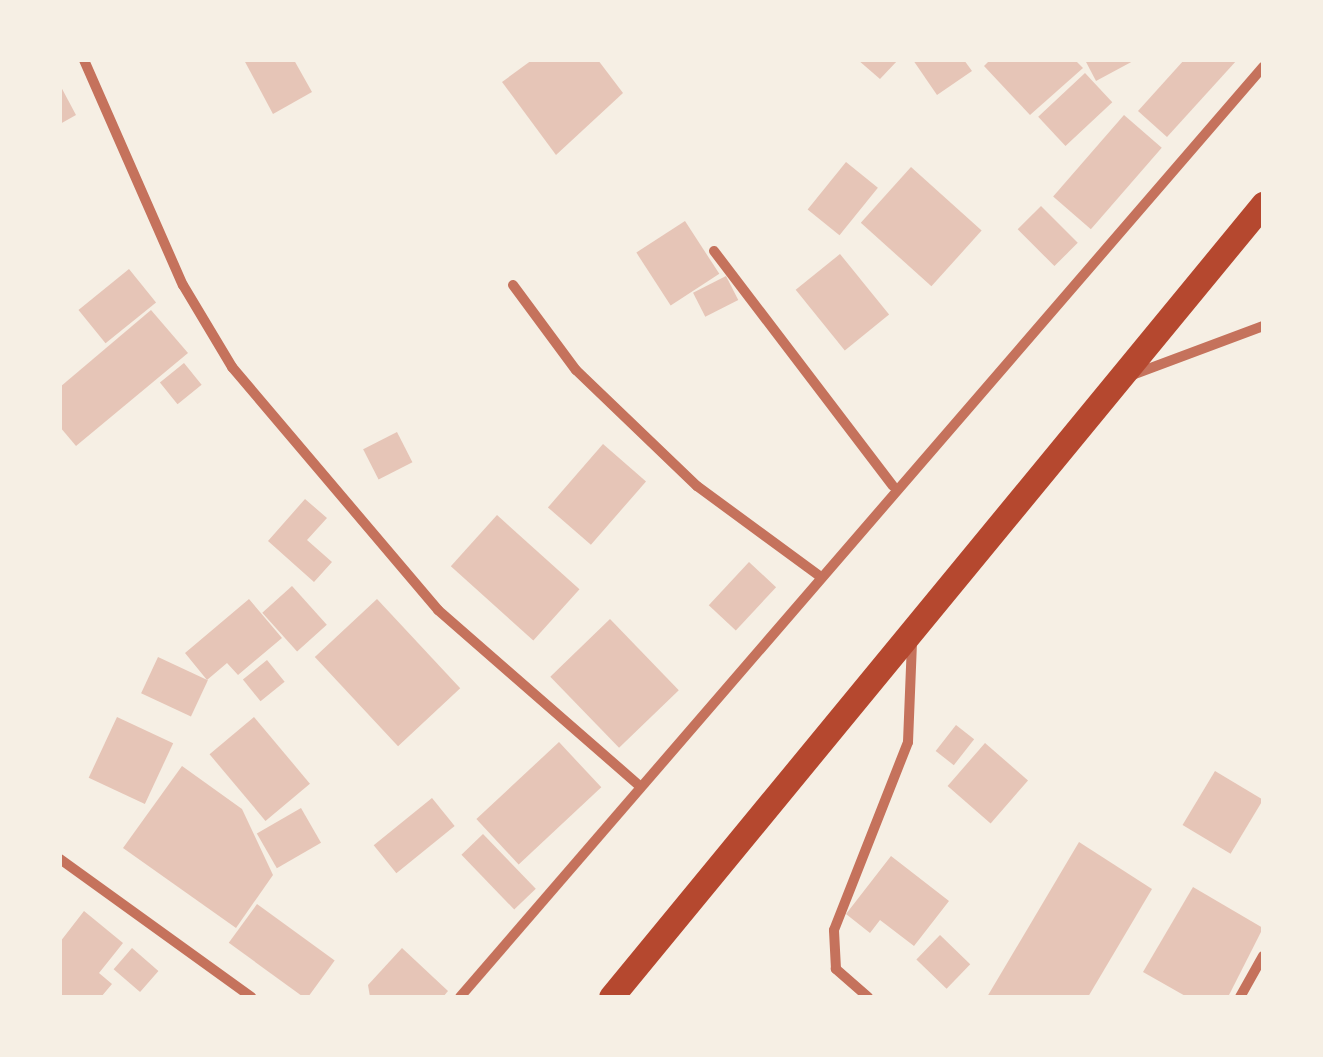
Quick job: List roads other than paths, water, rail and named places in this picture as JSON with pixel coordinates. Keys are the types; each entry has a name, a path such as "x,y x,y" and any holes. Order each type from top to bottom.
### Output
{"main road":[{"path":"610,997 1260,212"}],"street":[{"path":"84,60 183,285 232,367 438,610 640,786"},
{"path":"460,997 894,486 1263,67"},
{"path":"714,250 894,486"},
{"path":"513,285 576,370 670,460 818,575"},
{"path":"1117,380 1263,326"},
{"path":"868,997 836,969 834,930 908,742 912,634"},
{"path":"60,858 251,997"},
{"path":"1240,997 1263,956"}]}
